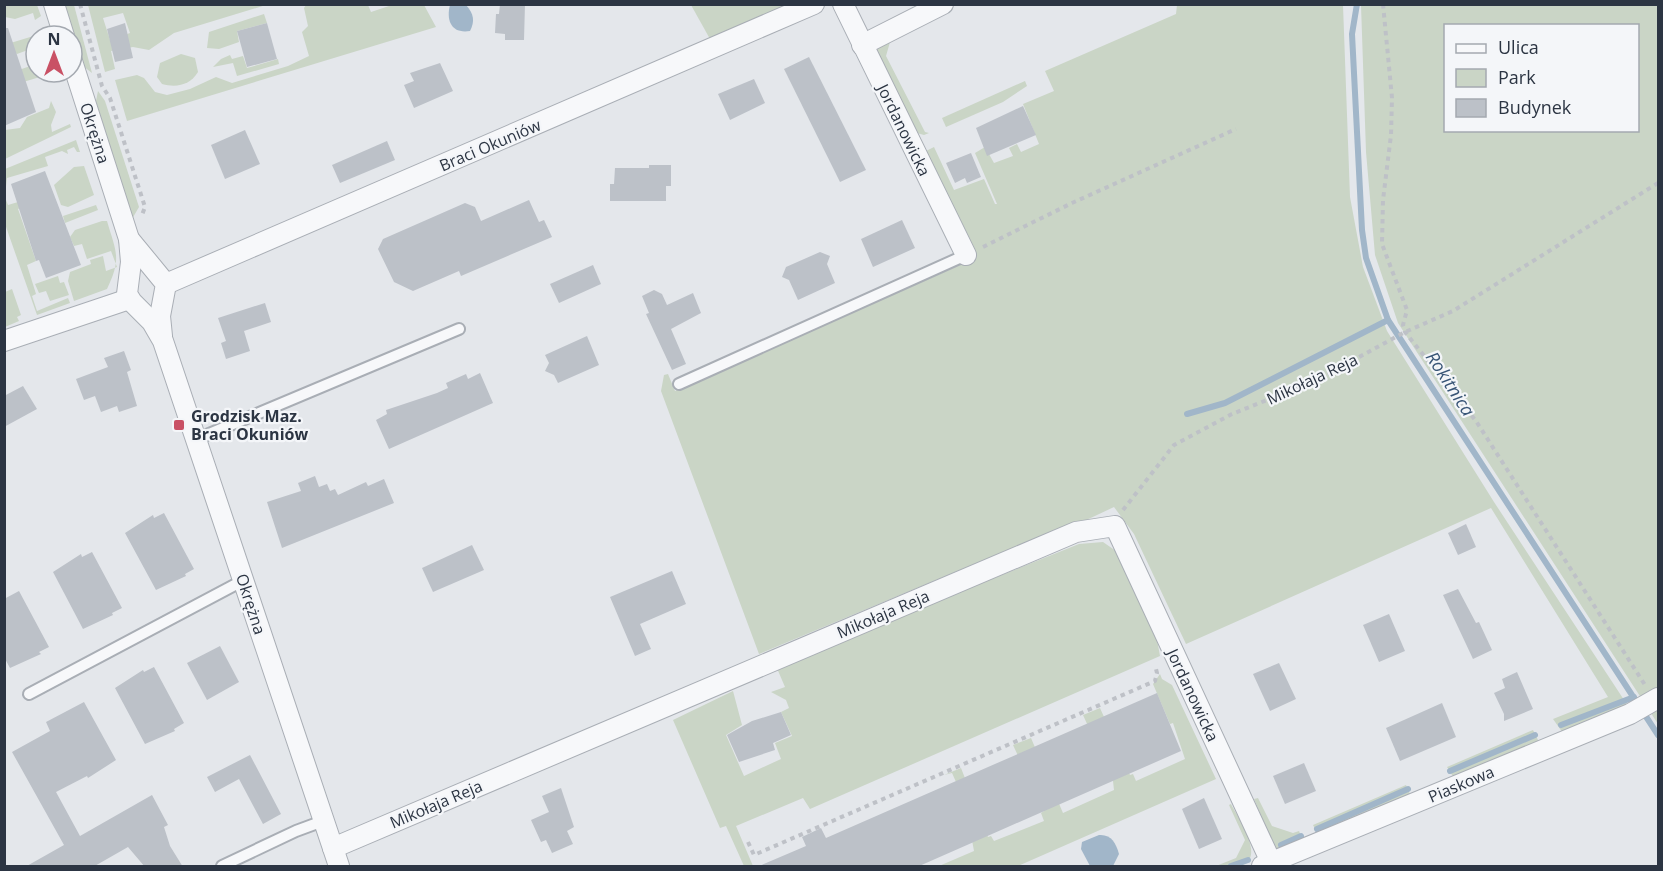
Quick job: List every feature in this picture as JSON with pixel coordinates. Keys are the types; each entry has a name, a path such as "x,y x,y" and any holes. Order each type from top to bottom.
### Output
{"street":[{"path":"54,4 60,24"},
{"name":"Jordanowicka","path":"843,4 966,255"},
{"path":"862,45 943,4"},
{"name":"Braci Okuniów","path":"161,285 814,5"},
{"name":"Okrężna","path":"79,84 129,239 132,255 126,289 134,303 152,322 163,341 339,867"},
{"name":"Okrężna","path":"129,239 161,285 160,316 163,341"},
{"path":"4,341 134,303 152,308 161,285 141,269 129,279"},
{"name":"Jordanowicka","path":"1115,526 1266,864"},
{"name":"Mikołaja Reja","path":"333,848 1076,532 1115,526"},
{"name":"Piaskowa","path":"1266,864 1630,714 1654,701"}],"lane":[{"path":"679,384 966,255"},
{"path":"197,439 459,329"},
{"path":"29,694 244,580"},
{"path":"222,867 296,831 323,821"}],"path":[{"path":"80,4 102,86 110,98 145,207 140,220"},
{"path":"1383,4 1392,98 1391,135 1383,200 1382,244 1407,310 1403,325 1405,332 1476,421 1654,701"},
{"path":"966,255 1072,203 1236,129"},
{"name":"Mikołaja Reja","path":"1115,526 1126,504 1174,445 1232,414 1317,380 1405,332 1453,311 1659,183"},
{"path":"748,842 754,855 1155,681 1157,673 1155,665"}],"green space":[{"path":"5,4 37,5 41,16 35,20 33,13 15,19 5,17"},
{"path":"64,5 74,5 79,24 70,24"},
{"path":"88,5 266,5 174,33 149,50 133,47 111,51 115,69 105,72","holes":["123,13 130,33 110,40 103,18"]},
{"path":"306,5 368,5 371,12 392,5 424,5 436,27 127,121 115,80 137,75 144,78 155,92 167,95 190,89 216,77 232,83 288,66 309,56 302,32 308,26 304,8"},
{"path":"691,5 789,5 710,39"},
{"path":"1177,5 1343,5 1350,197 1363,267 1387,331 1494,502 1628,706 1565,736 1553,719 1608,697 1491,508 1186,644 1134,534 1114,507 759,654 661,391 664,375 668,374 675,391 976,258 922,153 934,147 954,190 984,179 997,204 975,153 985,147 994,163 1013,156 1009,148 1017,144 1021,152 1039,144 1023,104 1054,91 1045,71 1176,14"},
{"path":"1361,5 1658,5 1658,724 1398,323 1375,255 1366,152"},
{"path":"264,14 267,23 237,31 239,42 219,49 207,48 209,32"},
{"path":"892,35 886,56 925,132 929,133 924,135 917,133 872,44"},
{"path":"24,39 24,51 17,54 4,45"},
{"path":"84,43 92,73 84,67"},
{"path":"181,54 195,58 198,72 187,83 173,86 162,84 157,77 160,63"},
{"path":"230,55 232,59 243,56 247,68 278,59 279,64 237,76 233,63 213,67 221,59"},
{"path":"24,68 24,82 20,83 16,71"},
{"path":"1025,81 1027,86 1003,102 946,127 942,118"},
{"path":"98,91 105,101 139,207 132,219 96,101"},
{"path":"51,101 56,112 51,125 52,132 70,124 71,127 5,159 5,130 20,128 27,117 49,108"},
{"path":"76,140 80,152 77,152 74,147 67,150 68,154 62,151 45,157 48,166 7,178 5,195 5,169"},
{"path":"84,166 94,195 68,207 61,205 54,185 74,167"},
{"path":"4,195 8,205 18,202 20,208 18,209 36,261 27,265 36,294 32,296 37,311 68,298 70,303 37,315 5,224"},
{"path":"96,205 98,210 65,223 63,216"},
{"path":"107,221 115,248 116,264 111,251 87,259 82,244 74,246 70,237 75,230"},
{"path":"103,256 106,271 115,268 107,289 74,301 68,281 70,272 91,264 90,260"},
{"path":"58,276 60,283 64,282 69,295 50,301 46,291 39,293 35,284"},
{"path":"12,289 21,315 17,317 19,321 5,327 5,292"},
{"path":"1103,542 1116,551 1156,634 1160,656 810,809 803,798 736,826 753,866 744,866 726,826 720,828 673,720 733,691 742,725 726,735 744,776 781,759 775,743 792,736 781,712 789,708 786,700 771,692 785,687 776,666 1079,544"},
{"path":"1160,674 1162,679 1172,685 1216,779 1018,866 939,866 974,851 965,802 952,773 944,775 961,768 988,837 991,836 994,841 1044,821 1041,813 1044,811 1013,745 1031,738 1063,813 1114,790 1113,781 1083,715 1100,708 1130,775 1133,774 1136,781 1185,759 1173,723 1170,724 1153,684"},
{"path":"1533,730 1539,742 1454,778 1447,767"},
{"path":"1406,785 1410,794 1317,833 1313,825"},
{"path":"1258,798 1272,826 1293,833 1299,831 1302,839 1276,850 1254,799"},
{"path":"1231,804 1248,838 1251,855 1248,862 1240,866 1216,866 1236,858 1245,840 1229,805"}],"water":[{"path":"450,5 466,5 469,8 473,18 470,31 458,30 451,25"},
{"path":"1099,835 1110,838 1116,846 1119,854 1113,866 1090,866 1081,849 1082,842"}],"building":[{"path":"500,4 525,4 524,40 505,40 505,34 495,33 496,14 499,14"},
{"path":"125,23 133,58 115,62 107,29"},
{"path":"267,23 277,59 247,67 237,31"},
{"path":"4,28 8,28 24,76 24,84 27,84 36,112 4,126"},
{"path":"809,57 866,170 840,182 784,69"},
{"path":"440,63 453,91 414,108 404,85 414,81 410,73"},
{"path":"754,79 765,103 730,120 718,94"},
{"path":"1023,106 1036,135 987,156 976,128"},
{"path":"245,130 260,164 225,179 211,145"},
{"path":"387,141 395,160 340,183 332,165"},
{"path":"971,153 981,177 967,183 965,178 955,183 946,163"},
{"path":"649,165 671,165 671,186 666,186 666,201 610,201 610,184 614,184 615,168 649,168"},
{"path":"45,171 81,265 46,278 39,260 36,261 11,184"},
{"path":"529,200 539,222 544,220 552,237 461,276 459,271 413,291 394,282 378,249 383,239 465,203 475,207 481,221"},
{"path":"902,220 915,248 873,267 861,239"},
{"path":"820,252 830,256 827,264 835,283 798,300 789,280 782,277 786,267"},
{"path":"593,265 601,284 559,303 550,284"},
{"path":"654,290 662,294 667,305 693,293 701,313 671,329 686,364 672,370 646,314 649,313 642,296"},
{"path":"265,303 271,322 244,331 250,351 226,359 221,343 226,341 218,318"},
{"path":"587,336 599,365 558,383 554,375 545,371 549,363 545,355"},
{"path":"124,351 131,370 127,372 137,406 119,412 117,406 101,412 95,396 84,400 76,379 108,367 104,358"},
{"path":"480,373 493,403 389,449 376,420 387,414 386,410 437,393 448,388 446,383 466,374 468,379"},
{"path":"23,386 37,409 4,427 4,396"},
{"path":"315,476 319,487 327,484 330,491 335,489 338,495 366,482 368,486 384,479 394,503 282,548 267,502 301,491 298,483"},
{"path":"164,513 194,569 185,574 186,576 156,590 125,533 153,515 154,518"},
{"path":"1466,524 1476,547 1458,555 1448,533"},
{"path":"472,545 484,570 433,592 422,568"},
{"path":"92,552 122,608 112,613 113,615 83,629 53,572 81,554 82,557"},
{"path":"672,571 686,604 640,624 651,649 635,656 610,597"},
{"path":"1458,589 1476,623 1479,622 1492,650 1473,659 1443,595"},
{"path":"19,591 49,647 39,652 41,654 10,668 4,657 4,599"},
{"path":"1389,614 1405,651 1379,662 1363,625"},
{"path":"220,646 239,682 207,700 187,663"},
{"path":"1279,663 1296,699 1270,711 1253,674"},
{"path":"154,667 184,723 174,729 175,731 145,744 115,688 143,670 144,672"},
{"path":"1517,672 1533,709 1504,721 1504,714 1494,693 1505,688 1502,679"},
{"path":"1157,693 1181,751 917,867 757,867 806,846 802,837 821,828 826,838"},
{"path":"84,702 116,760 88,778 87,776 56,792 80,836 152,795 168,825 164,827 170,846 183,867 145,867 128,847 93,867 25,867 64,845 12,752 50,731 46,722"},
{"path":"1442,703 1456,737 1400,761 1386,728"},
{"path":"781,712 791,735 773,743 775,750 739,762 727,735 752,721"},
{"path":"250,755 281,814 263,824 239,779 215,792 207,777"},
{"path":"1304,763 1316,791 1285,804 1273,776"},
{"path":"561,788 574,827 567,831 573,844 552,853 546,840 541,842 531,820 549,812 542,796"},
{"path":"1204,798 1222,839 1199,849 1182,809"}],"waterway":[{"name":"Rokitnica","path":"1357,4 1352,34 1362,230 1366,258 1388,320 1658,735"},
{"path":"1187,414 1225,403 1388,320"},
{"path":"1561,725 1634,697"},
{"path":"1450,771 1535,735"},
{"path":"1317,829 1408,789"},
{"path":"1281,845 1301,836"},
{"path":"1231,866 1248,860"}],"place":[{"name":"Grodzisk Maz. Braci Okuniów","path":"179,425"}]}
